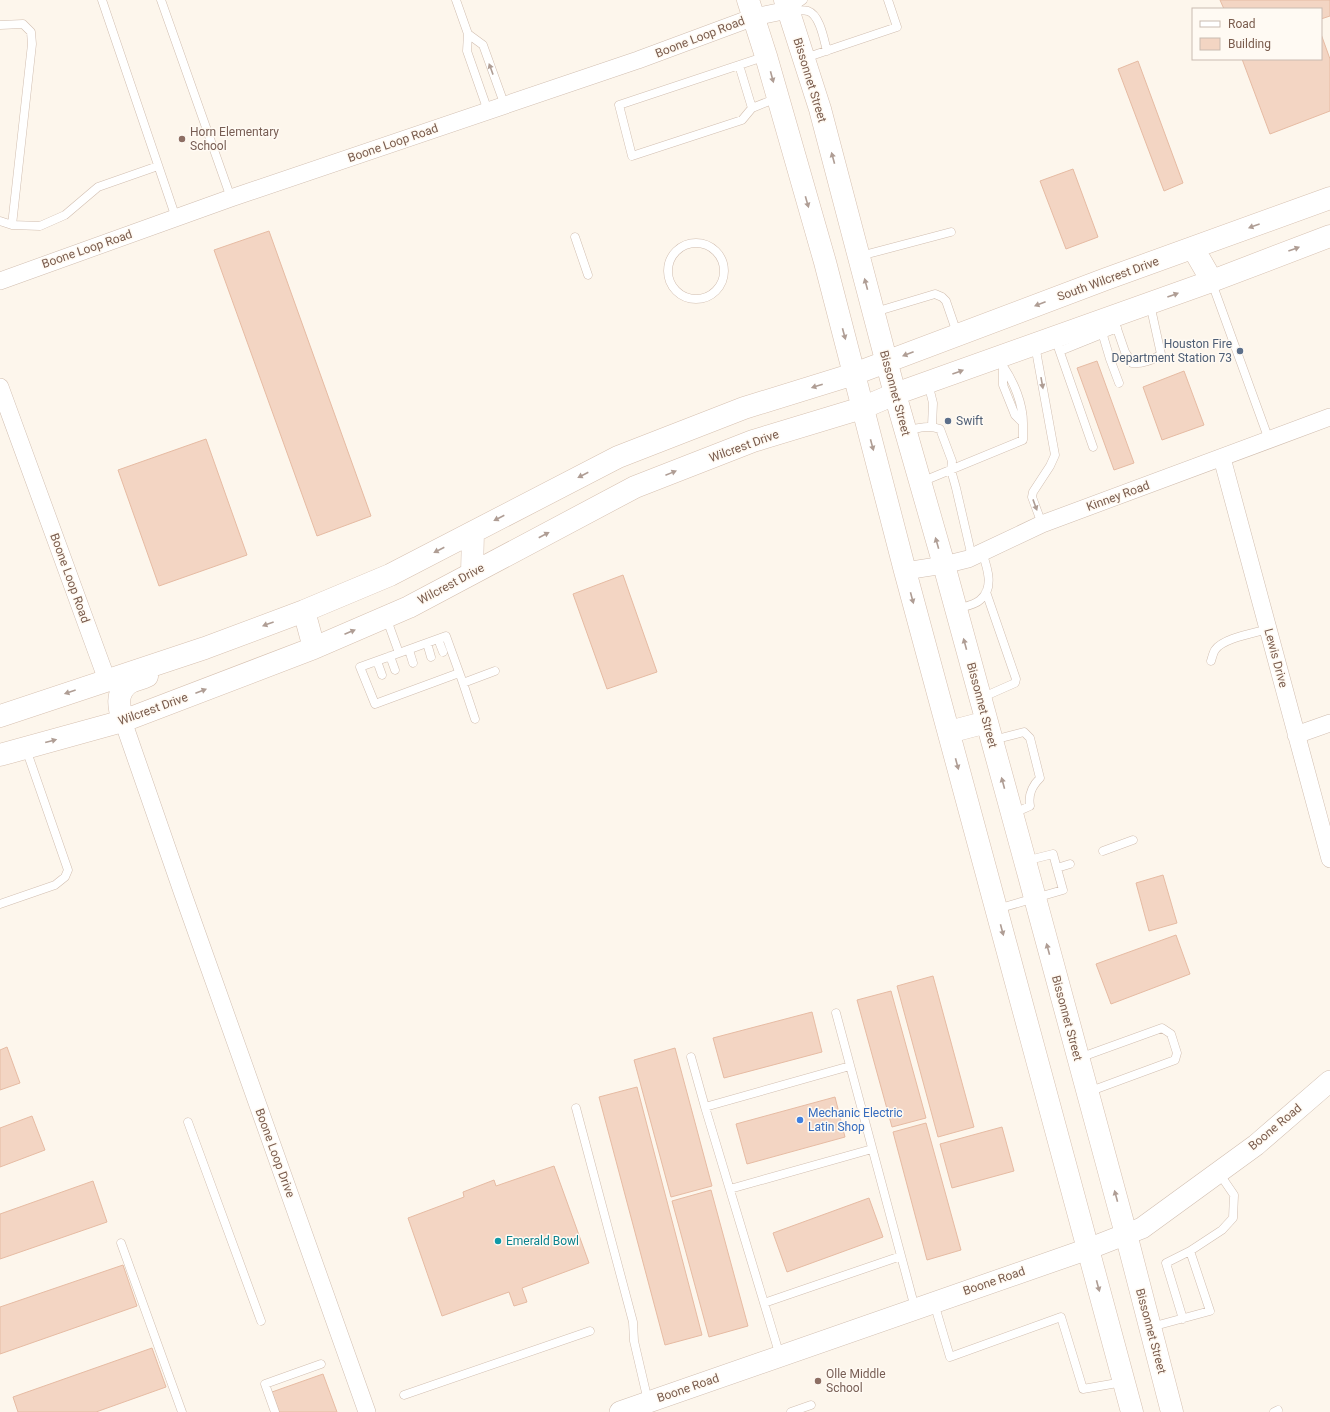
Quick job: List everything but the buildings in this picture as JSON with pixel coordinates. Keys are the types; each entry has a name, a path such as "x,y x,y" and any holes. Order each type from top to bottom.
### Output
{"main road":[{"name":"Bissonnet Street","path":"792,3 804,59 820,109 895,394 944,565 1025,861 1034,899 1126,1234 1172,1412"},
{"path":"751,8 825,262 905,571 1132,1412"},
{"name":"South Wilcrest Drive","path":"887,362 1330,198"},
{"path":"895,394 928,382 1001,361 1108,325 1150,303 1330,236"},
{"path":"1193,248 1212,281"},
{"path":"0,716 205,648 304,611 390,575 618,457 744,408 854,374 887,362"},
{"name":"Wilcrest Drive","path":"0,755 123,721 314,648 409,607 635,487 753,441 862,408 895,394"},
{"path":"618,457 635,487"},
{"path":"472,573 473,532"},
{"path":"304,611 314,648"},
{"path":"123,721 119,710 119,699 121,691 129,683 185,661 195,656 205,648"},
{"path":"949,732 989,731"}],"street":[{"name":"Boone Loop Road","path":"0,281 231,198 638,60 751,8 792,3"},
{"name":"Boone Loop Road","path":"0,386 107,680"},
{"name":"Kinney Road","path":"905,571 944,565 977,554 1042,524 1330,417"},
{"name":"Lewis Drive","path":"1222,458 1330,859"},
{"name":"Boone Loop Drive","path":"123,721 367,1412"},
{"path":"1296,735 1330,723"},
{"name":"Boone Road","path":"620,1412 1088,1249 1142,1228 1256,1145 1330,1081"}],"lane":[{"path":"102,0 176,218"},
{"path":"161,0 231,198"},
{"path":"456,0 468,34 467,51 488,111"},
{"path":"804,59 897,27 888,0"},
{"path":"792,3 813,13 817,18 827,51"},
{"path":"0,25 23,24 31,32 32,44 12,225"},
{"path":"468,34 483,45 505,106"},
{"path":"766,56 619,105 632,156 742,120 752,108 778,98"},
{"path":"739,65 752,108"},
{"path":"0,221 12,225 40,226 65,215 98,187 158,166"},
{"path":"859,256 951,232"},
{"path":"574,237 588,275"},
{"path":"699,243 708,245 716,251 722,259 725,268 721,287 706,299 688,299 673,288 669,280 668,270 670,261 674,253 681,247 699,243"},
{"path":"1212,281 1269,440"},
{"path":"874,312 935,294 942,297 946,302 958,335"},
{"path":"1108,325 1132,363 1138,364 1158,356 1160,354 1160,350 1150,303"},
{"path":"1108,325 1119,383"},
{"path":"1050,344 1093,447"},
{"path":"1042,524 1032,497 1033,492 1050,466 1055,455 1050,344"},
{"path":"920,482 1023,440 1023,423 1015,415 1003,385 1001,361"},
{"path":"928,382 933,403 932,426"},
{"path":"906,431 932,426 940,429 952,461 951,470 977,554 989,575 986,592 980,601 956,609"},
{"path":"980,698 1015,683 1016,679 986,592"},
{"path":"385,617 399,653"},
{"path":"1211,662 1218,646 1228,641 1268,629"},
{"path":"446,636 455,674 438,676 422,687 402,689 390,698 375,704 360,667 446,636"},
{"path":"438,639 443,652"},
{"path":"427,643 431,657"},
{"path":"409,650 413,662"},
{"path":"390,656 395,670"},
{"path":"377,661 382,675"},
{"path":"448,667 463,683 475,719"},
{"path":"463,683 495,671"},
{"path":"419,678 422,687"},
{"path":"387,689 390,698"},
{"path":"989,731 1024,732 1030,738 1040,778 1034,785 1028,797 1030,806 1012,814"},
{"path":"0,904 55,885 65,877 68,870 26,748"},
{"path":"1103,851 1133,840"},
{"path":"996,909 1063,890 1053,854 1025,861"},
{"path":"1057,868 1070,864"},
{"path":"836,1014 901,1256 950,1357 1061,1317 1083,1389 1124,1382"},
{"path":"1078,1058 1162,1028 1171,1034 1177,1053 1175,1060 1088,1093"},
{"path":"691,1056 780,1356"},
{"path":"705,1107 850,1066"},
{"path":"576,1108 633,1322 634,1341 648,1402"},
{"path":"188,1122 260,1320"},
{"path":"730,1189 872,1149"},
{"path":"1183,1319 1166,1263 1222,1230 1233,1218 1234,1195 1218,1172"},
{"path":"121,1243 182,1412"},
{"path":"1150,1327 1210,1311 1190,1250"},
{"path":"764,1302 901,1256"},
{"path":"404,1395 590,1331"},
{"path":"275,1412 265,1384 321,1364"},
{"path":"791,1412 811,1405"}],"place":[{"name":"Horn Elementary School","path":"182,139"},
{"name":"Houston Fire Department Station 73","path":"1240,351"},
{"name":"Swift","path":"948,421"},
{"name":"Mechanic Electric Latin Shop","path":"800,1120"},
{"name":"Emerald Bowl","path":"498,1241"},
{"name":"Olle Middle School","path":"818,1381"}]}
